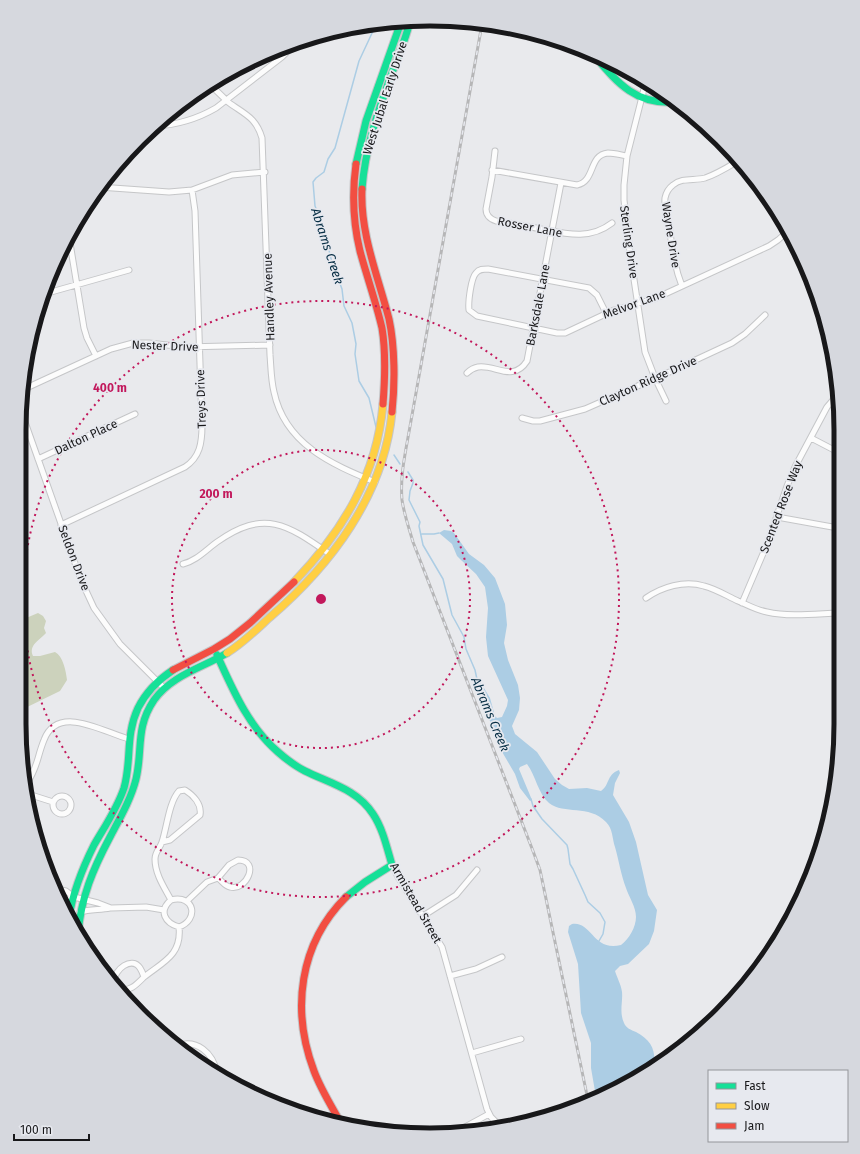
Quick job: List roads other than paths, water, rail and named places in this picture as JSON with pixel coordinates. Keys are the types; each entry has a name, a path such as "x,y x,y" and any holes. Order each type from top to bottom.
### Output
{"main road":[{"name":"West Jubal Early Drive","path":"70,908 85,865 118,802 128,766 129,739 133,720 148,692 158,681 180,665 215,649 238,633 284,593 323,549 345,517 366,478 374,457 382,428 385,397 384,350 381,326 357,241 354,212 354,189 357,157 363,133 399,27"},
{"name":"West Jubal Early Drive","path":"79,924 80,912 88,881 130,799 138,770 139,737 144,718 153,701 164,688 181,676 236,648 291,600 331,555 356,517 375,482 383,461 392,425 394,390 393,347 388,316 373,266 365,231 362,183 364,162 371,133 408,27"},
{"path":"602,65 619,84 629,91 642,97 666,102"},
{"name":"Armistead Street","path":"215,649 241,707 249,721 263,739 283,757 295,765 342,786 353,793 367,806 380,826 392,865"},
{"path":"337,1117 318,1082 307,1053 301,1024 300,1010 300,995 303,979 315,939 332,913 344,899 361,885 392,865"}],"street":[{"path":"165,125 198,118 216,108 290,51"},
{"name":"Sterling Drive","path":"644,88 627,156 624,200 627,234 646,352 655,378 666,401"},
{"name":"Handley Avenue","path":"214,89 252,119 260,131 262,138 265,172 270,345 273,391 280,412 289,426 313,452 322,458 375,482"},
{"name":"Rosser Lane","path":"495,151 486,209 489,217 496,221 574,235 601,230 612,224"},
{"path":"492,170 575,185 582,183 590,175 596,160 605,154 610,153 627,156"},
{"name":"Wayne Drive","path":"682,286 675,265 665,204 667,192 677,182 705,178 734,163"},
{"path":"107,188 169,192 192,190 222,178 265,172"},
{"name":"Barksdale Lane","path":"467,373 480,367 507,372 519,369 528,357 560,183"},
{"name":"Treys Drive","path":"61,525 185,467 195,458 200,446 202,436 195,211 192,190"},
{"name":"Melvor Lane","path":"606,313 597,295 591,289 483,269 474,275 469,308 474,315 565,333 622,306 654,299 769,246 784,235"},
{"path":"70,246 84,328 96,356"},
{"path":"50,292 129,270"},
{"name":"Clayton Ridge Drive","path":"522,418 540,421 572,414 585,409 732,342 745,334 765,315"},
{"name":"Nester Drive","path":"28,387 111,349 133,343 199,347 270,345"},
{"name":"Scented Rose Way","path":"742,603 758,567 795,468 827,407 833,400"},
{"name":"Dalton Place","path":"38,460 134,414"},
{"name":"Seldon Drive","path":"26,426 81,580 94,608 120,644 164,688"},
{"path":"811,438 834,450"},
{"path":"777,517 834,527"},
{"path":"183,564 193,560 233,532 252,525 264,524 272,524 290,528 331,555"},
{"path":"646,598 664,588 690,584 704,586 756,609 767,612 782,614 834,613"},
{"path":"29,779 36,768 46,736 56,725 67,722 81,723 129,739"},
{"path":"162,842 170,840 200,814 201,810 196,800 185,790 179,791 174,798 162,842 157,850 155,858 158,874 171,900"},
{"path":"33,795 53,802"},
{"path":"188,901 207,882 218,878 229,865 238,860 246,862 249,866 250,874 245,882 238,887 228,887 218,878"},
{"name":"Armistead Street","path":"392,865 442,947 489,1114 497,1122"},
{"path":"423,916 456,895 477,870"},
{"path":"62,890 74,897 98,903 110,908"},
{"path":"66,899 74,897"},
{"path":"182,898 188,901 192,910 191,916 187,923 179,927 172,925 167,921 164,910 168,902 182,898"},
{"path":"80,912 88,909 99,910 110,908 146,907 164,910"},
{"path":"126,990 131,988 170,957 177,948 180,938 179,927"},
{"path":"450,976 476,969 502,957"},
{"path":"114,976 122,967 130,963 140,967 144,977"},
{"path":"472,1053 521,1039"},
{"path":"184,1045 189,1044 200,1047 210,1055 214,1065"},
{"path":"466,1126 489,1114"}],"water":[{"path":"444,530 454,533 469,554 484,565 495,578 505,604 507,625 504,643 508,660 518,685 520,698 519,710 512,726 515,734 537,752 555,779 569,789 587,788 601,791 604,789 610,777 615,772 619,770 620,773 615,783 613,795 629,822 636,842 648,895 657,910 654,931 649,944 628,964 620,966 615,971 621,986 621,1011 624,1023 627,1028 646,1039 652,1047 654,1060 632,1074 595,1092 591,1068 591,1043 581,1013 578,964 568,932 569,926 572,924 579,924 598,941 604,944 612,946 621,945 627,940 632,932 636,921 635,910 623,878 611,831 606,822 592,813 555,807 549,803 542,795 527,764 519,769 532,800 530,801 520,788 515,774 501,750 495,731 481,703 477,689 478,683 481,683 490,698 495,716 497,718 502,717 508,700 488,656 486,637 488,608 485,587 476,574 457,556 452,544 439,533"}],"waterway":[{"name":"Abrams Creek","path":"373,30 359,61 335,148 328,159 324,172 313,182 315,206 323,225 332,263 342,289 344,306 352,323 356,344 355,354 359,381 369,398 376,427"},
{"name":"Abrams Creek","path":"394,455 400,464"},
{"name":"Abrams Creek","path":"408,472 413,480 409,500 420,522 419,526 423,545 443,579 452,615 464,637 466,649 475,670 478,684"},
{"path":"422,534 439,533"},
{"name":"Abrams Creek","path":"531,799 533,806 542,819 567,845 570,864 588,902 600,913 605,922 603,934 599,941"}],"railway":[{"path":"481,29 404,457 402,474 402,500 413,542 540,870 587,1096"}]}
